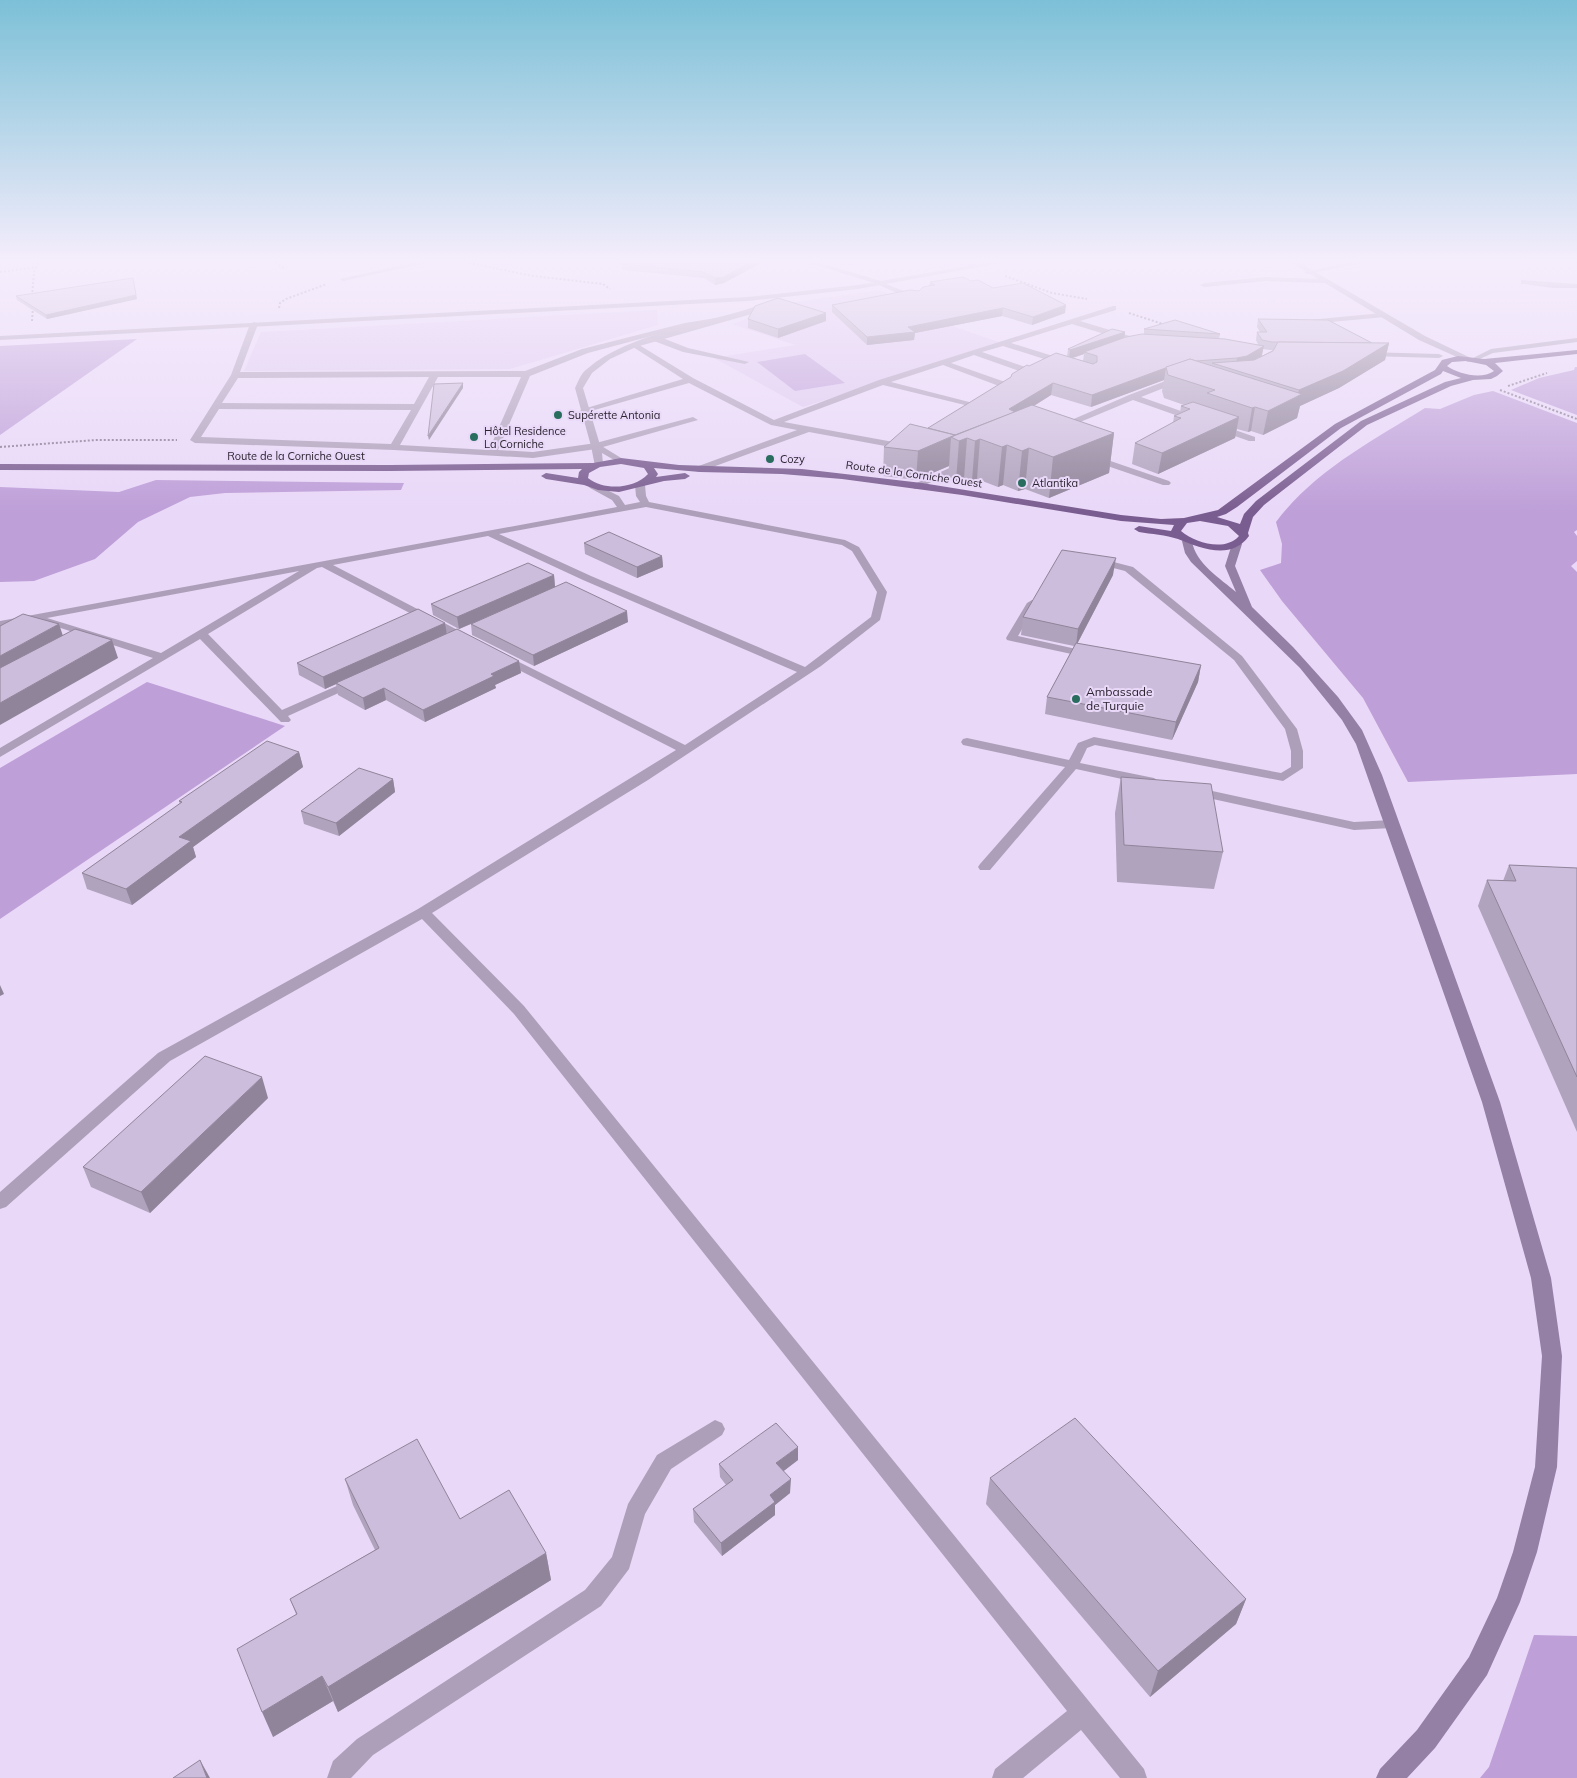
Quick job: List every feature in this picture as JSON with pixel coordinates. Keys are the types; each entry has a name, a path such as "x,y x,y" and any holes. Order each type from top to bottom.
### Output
{"highway":[{"path":"1442,362 1458,375 1489,377 1518,362 1577,352"},
{"path":"1200,518 1222,512 1233,505 1338,426 1432,375 1442,362 1456,359 1518,362 1577,357"},
{"path":"1474,360 1498,368 1498,374"},
{"path":"1237,544 1244,536 1243,532 1248,516 1260,503 1364,424 1448,384 1475,377"},
{"name":"Route de la Corniche Ouest","path":"0,467 419,468 595,465 621,461 699,469 801,472 915,486 1121,518 1161,522 1200,518"},
{"path":"639,463 651,470 653,474 642,484"},
{"path":"589,484 582,475 595,465"},
{"name":"Route de la Corniche Ouest","path":"0,475 543,476 611,489 642,484 663,478 694,475 788,478 859,485 1183,539 1197,544 1219,547 1237,544"},
{"path":"1200,518 1222,520 1243,532"},
{"path":"1183,539 1176,528 1184,521"}],"main road":[{"path":"1183,539 1208,574 1304,665 1347,716 1365,748 1490,1102 1541,1278 1552,1356 1546,1467 1525,1552 1508,1602 1478,1666 1426,1739 1389,1778"},
{"path":"1237,544 1230,566 1248,610"}],"street":[{"path":"195,440 235,375 246,346"},
{"path":"235,375 526,374 585,351 604,346"},
{"path":"595,465 596,446 579,388 581,379 594,365 605,358 636,346 690,380 774,423 914,446"},
{"path":"774,423 882,382 992,346"},
{"path":"1012,346 1074,364"},
{"path":"1429,346 1442,362"},
{"path":"1441,346 1474,360 1491,351 1530,346"},
{"path":"973,352 1028,371"},
{"path":"1361,354 1442,362"},
{"path":"882,382 974,403 1005,386 942,362"},
{"path":"394,447 435,374"},
{"path":"493,452 526,374"},
{"path":"1052,430 1132,397 1190,377"},
{"path":"584,410 690,380"},
{"path":"1132,397 1252,439"},
{"path":"217,406 417,407"},
{"path":"195,440 394,447 533,455 596,446 693,420"},
{"path":"699,469 808,429"},
{"path":"596,446 621,461"},
{"path":"1081,454 1166,482"},
{"path":"915,486 972,461 951,458"}],"lane":[{"path":"675,346 686,350 746,362"},
{"path":"589,484 616,498 622,508"},
{"path":"642,484 641,496 646,504"},
{"path":"0,624 646,504 845,543 856,549 882,592 876,618 805,671 644,777 423,912 164,1057 0,1202"},
{"path":"488,533 587,578 805,671"},
{"path":"985,867 1072,765 1082,746 1094,741 1283,777 1297,768 1297,751 1291,729 1238,658 1129,568 1085,558"},
{"path":"0,753 321,563"},
{"path":"321,563 454,637 476,644"},
{"path":"570,586 587,578"},
{"path":"1038,593 1011,638 1098,656"},
{"path":"33,617 162,657"},
{"path":"454,637 476,628"},
{"path":"201,634 282,718 360,679"},
{"path":"73,644 90,635"},
{"path":"493,653 684,750"},
{"path":"967,742 1354,826 1392,824"},
{"path":"423,912 519,1010 1135,1778"},
{"path":"339,1778 342,1770 365,1747 593,1598 621,1562 635,1511 664,1462 715,1429"},
{"path":"1004,1778 1083,1713"}],"path":[{"path":"1493,387 1577,419"},
{"path":"0,447 96,440 195,440"}],"shaded area":[{"path":"1,346 127,346 0,435"},
{"path":"255,346 587,346 510,369 244,371"},
{"path":"789,346 993,346 803,407 714,358"},
{"path":"805,354 845,383 795,391 757,362"},
{"path":"1577,367 1577,415 1511,390 1539,378 1574,370"},
{"path":"1493,391 1577,423 1577,530 1574,532 1577,536 1577,561 1571,566 1577,572 1577,774 1408,782 1363,698 1282,601 1260,570 1281,563 1282,544 1276,522 1308,487 1326,472 1365,445 1425,408 1440,409 1474,395"},
{"path":"156,480 404,483 401,490 225,493 190,497 138,522 95,559 34,581 0,582 0,487 119,492"},
{"path":"147,682 285,726 0,919 0,768"},
{"path":"1534,1635 1577,1636 1577,1778 1480,1778 1489,1767"}],"building":[{"path":"1075,346 1082,346 1070,350 1068,349"},
{"path":"1101,346 1264,346 1247,356 1237,358 1196,361 1190,359 1092,395 1053,383 1009,409 1015,412 955,435 928,428 1011,377 1012,374 1027,365 1029,366 1056,353 1093,364 1097,362 1097,356 1084,352"},
{"path":"1276,346 1384,346 1343,371 1299,390 1212,363 1254,360 1273,351"},
{"path":"1190,359 1302,394 1268,411 1255,407 1252,408 1207,393 1215,390 1168,375 1166,367"},
{"path":"463,383 428,436 434,384"},
{"path":"1193,402 1239,417 1162,453 1135,443 1181,418 1174,416 1190,409 1181,406"},
{"path":"1032,405 1114,433 1053,457 1029,448 1022,451 1007,445 1002,447 980,439 975,441 967,438 959,441 951,437"},
{"path":"910,424 955,435 918,451 884,447"},
{"path":"609,532 662,556 637,567 584,543"},
{"path":"1062,550 1116,558 1078,629 1023,617"},
{"path":"528,563 554,575 457,617 431,604"},
{"path":"566,582 627,611 533,655 471,624"},
{"path":"418,609 445,623 323,677 297,663"},
{"path":"23,614 59,624 0,656 0,626"},
{"path":"75,629 112,640 0,703 0,668"},
{"path":"457,629 519,661 491,674 494,676 423,710 384,688 363,698 336,683"},
{"path":"1076,643 1201,665 1176,722 1047,697"},
{"path":"267,741 299,752 179,837 191,841 126,889 82,873 182,802 179,801"},
{"path":"359,768 393,779 336,823 301,811"},
{"path":"1121,777 1211,784 1223,852 1124,845"},
{"path":"1509,865 1577,868 1577,1077 1487,880 1516,881"},
{"path":"205,1056 262,1077 141,1192 83,1167"},
{"path":"1075,1418 1246,1599 1158,1671 990,1478"},
{"path":"776,1423 798,1447 776,1463 791,1479 770,1495 775,1502 721,1543 693,1509 733,1480 719,1464"},
{"path":"417,1439 460,1519 509,1490 546,1553 328,1687 322,1676 262,1712 237,1649 297,1614 290,1599 379,1548 345,1479"},
{"path":"200,1760 207,1778 173,1778"}],"place":[{"name":"Supérette Antonia","path":"558,415"},
{"name":"Hôtel Residence La Corniche","path":"474,437"},
{"name":"Cozy","path":"770,459"},
{"name":"Atlantika","path":"1022,483"},
{"name":"Ambassade de Turquie","path":"1076,699"}]}
